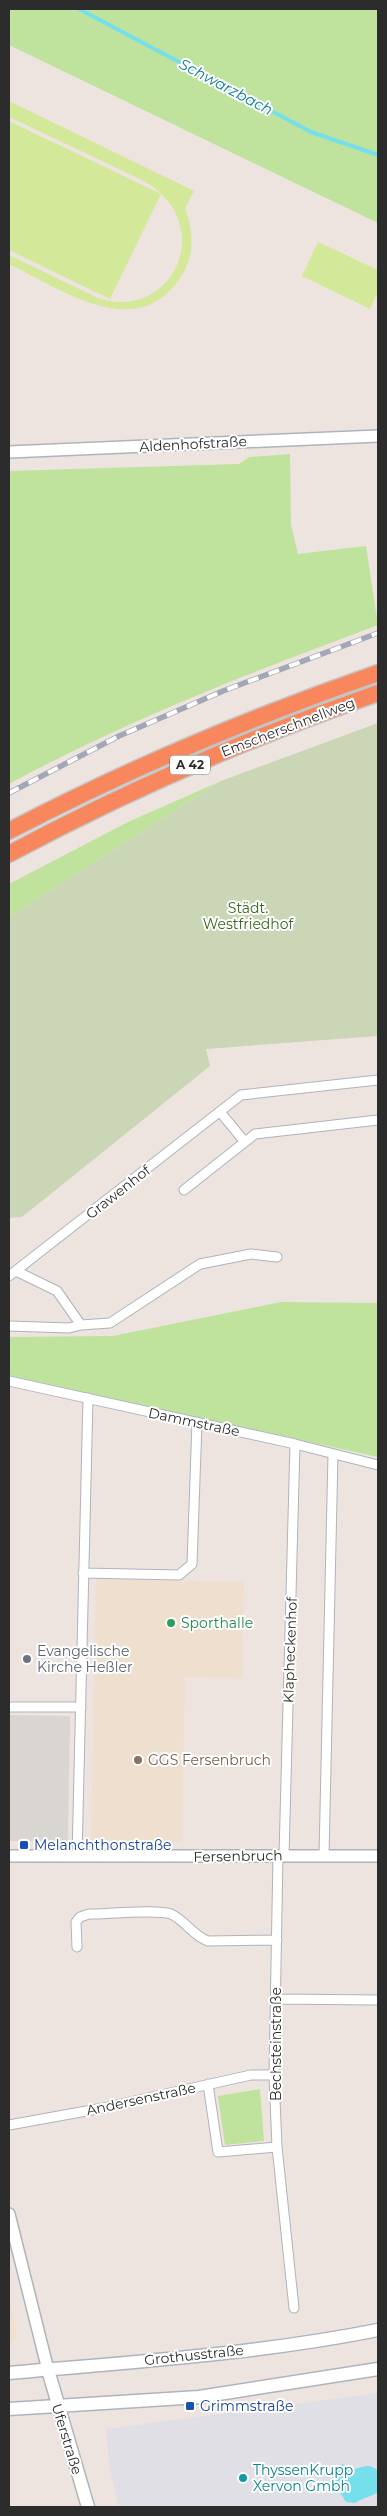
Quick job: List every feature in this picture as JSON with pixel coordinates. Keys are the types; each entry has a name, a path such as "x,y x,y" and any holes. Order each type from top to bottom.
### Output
{"highway":[{"name":"Emscherschnellweg","path":"9,831 78,795 182,747 292,703 378,673"},
{"name":"Emscherschnellweg","path":"9,854 85,813 191,764 299,721 378,693"}],"main road":[{"name":"Grothusstraße","path":"9,2373 241,2350 378,2330"},
{"path":"9,2409 207,2396 378,2369"},
{"name":"Uferstraße","path":"48,2370 88,2507"}],"street":[{"name":"Aldenhofstraße","path":"9,452 378,436"},
{"name":"Grawenhof","path":"12,1274 221,1113 241,1095 378,1080"},
{"path":"221,1113 244,1141"},
{"path":"184,1190 255,1134 378,1120"},
{"path":"9,1326 69,1328 81,1325 110,1323 200,1264 251,1254 277,1257"},
{"name":"Grawenhof","path":"12,1274 57,1291 81,1325"},
{"name":"Dammstraße","path":"9,1381 295,1444 378,1465"},
{"path":"77,1856 88,1398"},
{"path":"83,1573 180,1575 192,1564 197,1422"},
{"name":"Klapheckenhof","path":"281,1855 295,1444"},
{"path":"324,1855 333,1454"},
{"path":"9,1707 81,1707"},
{"name":"Bechsteinstraße","path":"281,1855 274,2075 278,2147 294,2308"},
{"name":"Fersenbruch","path":"9,1856 378,1856"},
{"path":"77,1947 76,1922 80,1917 89,1914 168,1913 180,1919 197,1937 208,1941 277,1940"},
{"path":"275,1999 378,2000"},
{"name":"Andersenstraße","path":"9,2124 103,2108 251,2075 274,2075"},
{"path":"208,2084 218,2152 278,2147"},
{"path":"9,2214 48,2370"}],"shaded area":[{"name":"GGS Fersenbruch","path":"96,1579 244,1582 242,1678 185,1677 182,1842 91,1841"},
{"path":"9,1715 70,1716 68,1841 9,1841"},
{"path":"9,2301 17,2334 9,2349"},
{"path":"378,2393 378,2507 119,2507 110,2469 106,2429"}],"green space":[{"path":"9,9 378,9 378,223 9,45"},
{"path":"9,101 194,191 185,208 190,226 191,253 180,278 162,297 142,307 120,309 98,305 74,297 9,264 9,255 98,298 125,302 148,296 166,283 177,264 182,242 178,220 165,198 142,180 9,117"},
{"path":"9,121 161,194 110,299 9,250"},
{"path":"318,242 378,270 378,292 370,309 302,276"},
{"path":"290,454 291,525 298,554 366,546 378,625 190,698 99,739 9,784 9,471 239,464 249,457"},
{"name":"Städt. Westfriedhof","path":"378,723 378,1036 206,1049 210,1066 22,1217 9,1218 9,917 221,781"},
{"path":"221,781 9,917 9,884 128,822"},
{"path":"281,1302 378,1303 378,1457 9,1376 9,1337 113,1336"},
{"path":"260,2089 264,2141 225,2145 218,2096"}],"water":[{"path":"343,2464 352,2470 366,2466 375,2468 378,2471 378,2492 355,2503 346,2502 332,2479 335,2469"}],"waterway":[{"name":"Schwarzbach","path":"79,9 311,132 378,155"}],"railway":[{"path":"9,793 119,736 223,691 378,633"}],"place":[{"name":"Sporthalle","path":"171,1623"},
{"name":"Evangelische Kirche Heßler","path":"27,1659"},
{"name":"GGS Fersenbruch","path":"138,1760"},
{"name":"Melanchthonstraße","path":"24,1845"},
{"name":"Grimmstraße","path":"190,2406"},
{"name":"ThyssenKrupp Xervon Gmbh","path":"243,2478"}]}
